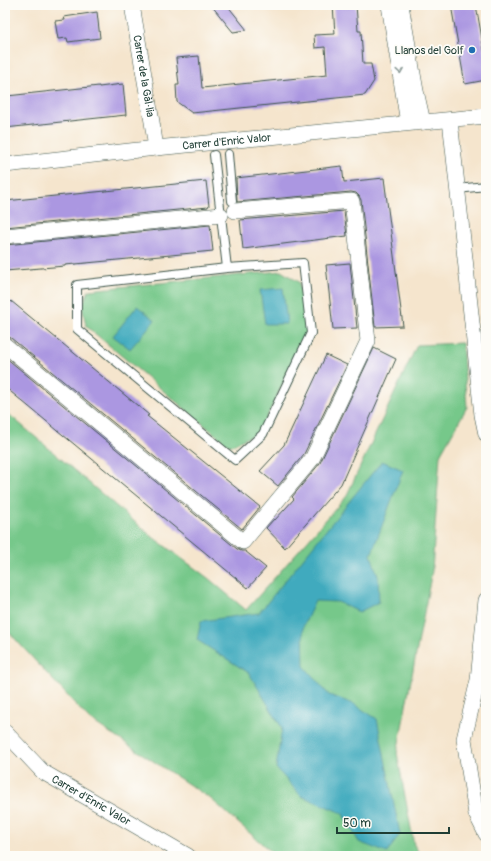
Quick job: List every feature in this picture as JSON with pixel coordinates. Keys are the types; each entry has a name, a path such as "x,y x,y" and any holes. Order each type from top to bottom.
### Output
{"street":[{"name":"Carrer de la Gàl·lia","path":"132,5 156,148"},
{"path":"389,5 415,122"},
{"path":"402,5 416,91 415,122"},
{"name":"Carrer d'Enric Valor","path":"5,165 156,148 486,116"},
{"path":"450,120 482,415 486,434"},
{"path":"5,236 229,209 352,201 368,341 312,459 243,542 5,345"},
{"path":"486,600 478,680 464,739 476,814 486,834"},
{"name":"Carrer d'Enric Valor","path":"5,732 43,772 188,856"}],"lane":[{"path":"227,268 229,209 228,154"},
{"path":"214,156 229,209"},
{"path":"457,189 486,186"},
{"path":"303,263 311,333 263,434 235,460 77,329 77,285 227,268 303,263"}],"green space":[{"path":"281,271 299,282 307,332 260,432 229,446 86,326 82,306 89,290"},
{"path":"462,343 467,407 440,455 432,571 397,753 414,845 421,856 276,856 211,799 89,719 5,628 5,411 150,535 208,578 246,610 346,497 417,345"}],"water":[{"path":"283,288 287,324 265,324 260,290"},
{"path":"137,306 155,320 130,349 113,336"},
{"path":"382,461 403,470 371,555 378,576 379,602 359,612 338,602 315,601 303,627 304,666 329,695 354,704 377,719 400,834 387,853 359,842 342,813 301,796 276,768 282,728 249,673 197,640 201,621 259,613"}],"building":[{"path":"211,5 227,5 247,30 233,32"},
{"path":"333,5 356,5 358,31 361,31 363,64 371,64 374,81 365,95 192,113 177,102 176,85 179,85 176,58 199,56 202,88 327,75 325,47 315,48 314,35 335,34"},
{"name":"Llanos del Golf","path":"451,5 476,5 486,61 486,80 465,84"},
{"path":"97,12 100,38 68,42 67,38 58,39 55,21 65,20 64,17"},
{"path":"123,84 126,115 5,128 5,103 8,102 7,96"},
{"path":"342,166 344,182 384,178 403,326 375,327 361,200 356,193 351,192 237,202 236,178"},
{"path":"206,181 208,207 5,227 5,201"},
{"path":"344,211 347,236 243,249 240,220"},
{"path":"210,225 213,251 5,271 5,245"},
{"path":"350,263 357,328 333,329 326,265"},
{"path":"11,301 149,415 147,416 260,507 242,529 11,338 5,336 5,308"},
{"path":"374,348 396,359 341,484 285,548 266,528 294,499 292,497 320,463"},
{"path":"326,355 347,365 304,454 278,486 260,471 284,445"},
{"path":"5,357 237,549 245,551 266,568 248,588 5,387"}],"place":[{"name":"Llanos del Golf","path":"472,50"}]}
